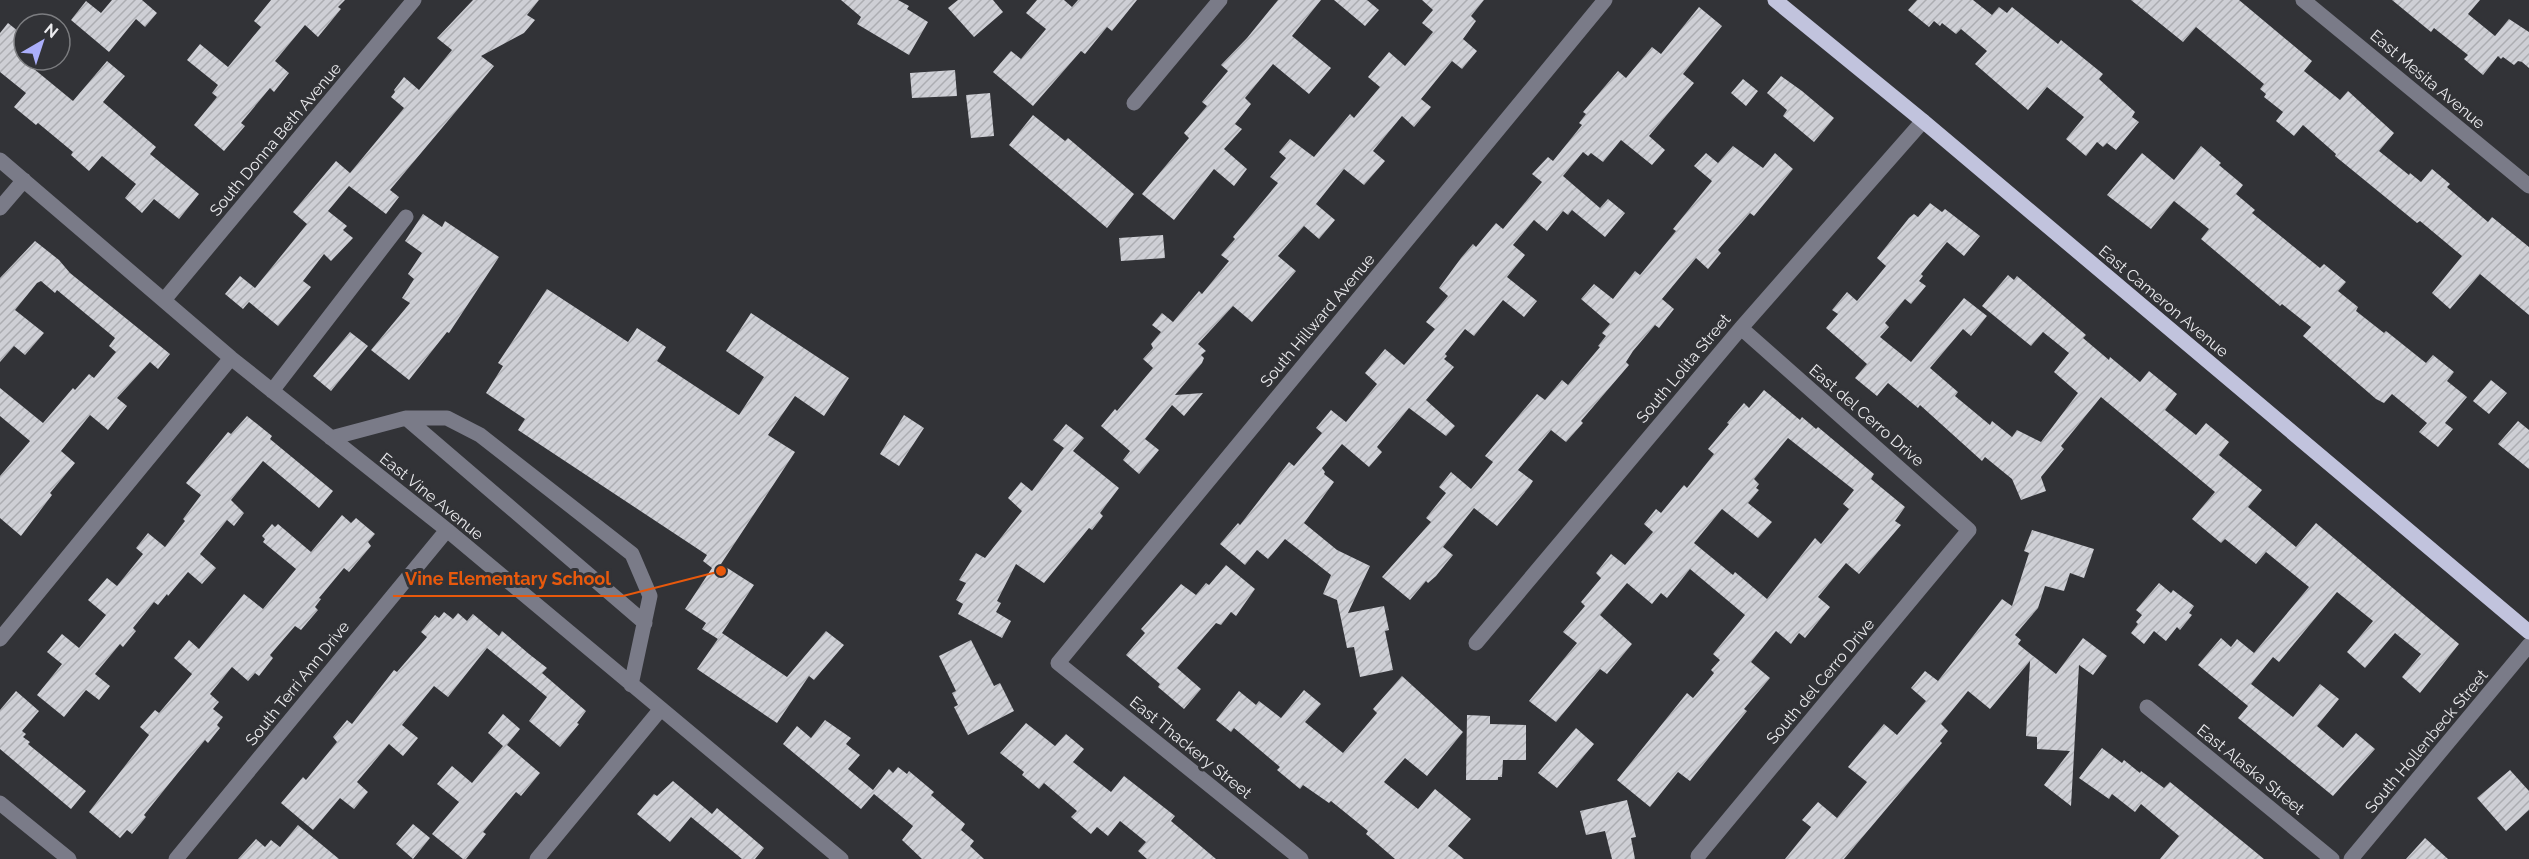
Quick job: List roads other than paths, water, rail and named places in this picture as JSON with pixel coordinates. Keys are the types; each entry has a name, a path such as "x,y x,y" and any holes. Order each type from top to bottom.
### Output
{"main road":[{"name":"East Cameron Avenue","path":"1775,0 1923,121 2529,632"}],"street":[{"name":"South Donna Beth Avenue","path":"164,300 414,0"},
{"path":"1134,103 1220,0"},
{"name":"South Hillward Avenue","path":"1058,663 1605,0"},
{"name":"East Mesita Avenue","path":"2303,0 2529,186"},
{"name":"South Lolita Street","path":"1476,643 1741,328 1923,121"},
{"name":"East Vine Avenue","path":"0,160 231,358 447,530 631,686 841,859"},
{"path":"0,208 24,180"},
{"path":"272,391 406,217"},
{"name":"East del Cerro Drive","path":"1741,328 1969,530"},
{"path":"0,639 231,358"},
{"path":"406,418 645,623"},
{"path":"331,438 406,418 447,418 480,435 632,554 650,596 631,686"},
{"name":"South Terri Ann Drive","path":"176,859 447,530"},
{"name":"South del Cerro Drive","path":"1698,856 1969,530"},
{"name":"South Hollenbeck Street","path":"2351,859 2529,645"},
{"name":"East Thackery Street","path":"1058,663 1301,859"},
{"name":"East Alaska Street","path":"2147,707 2332,859"},
{"path":"537,859 660,710"},
{"path":"0,803 69,859"}],"place":[{"name":"Vine Elementary School","path":"721,571"}]}
